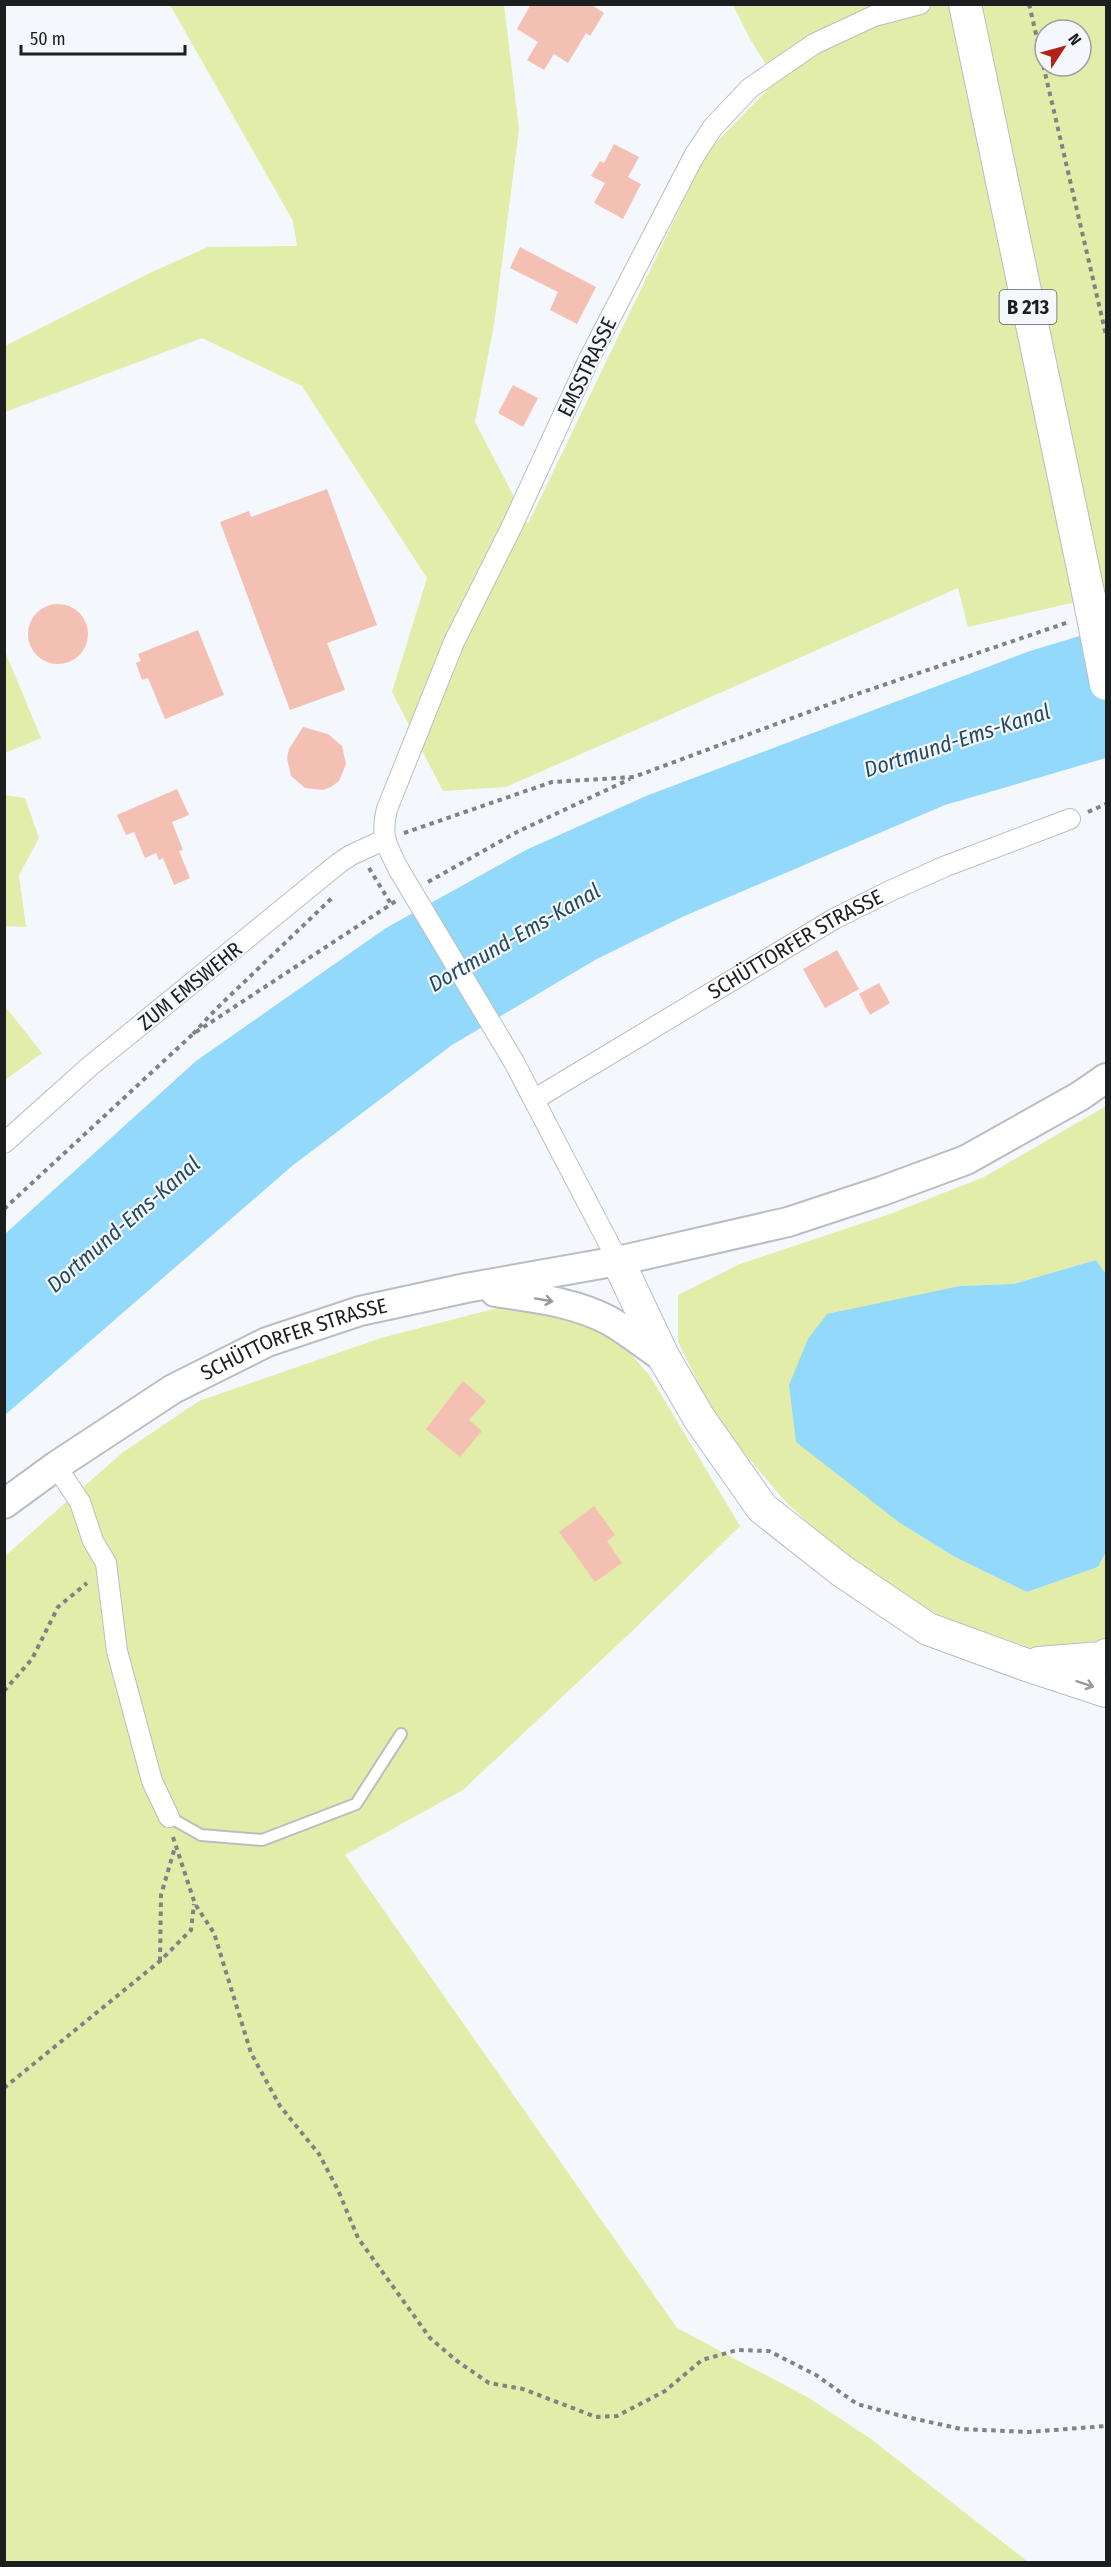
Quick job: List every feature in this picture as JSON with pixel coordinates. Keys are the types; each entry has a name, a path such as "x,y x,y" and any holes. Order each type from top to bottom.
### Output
{"main road":[{"name":"B 213","path":"966,11 1082,608 1107,684"},
{"name":"SCHÜTTORFER STRASSE","path":"4,1504 56,1466 173,1389 267,1342 360,1311 466,1288 618,1261 788,1222 956,1164 1080,1096 1107,1078"},
{"path":"618,1261 664,1358 699,1418 762,1508 842,1571 928,1629 1107,1691"},
{"path":"466,1288 546,1300 578,1308 612,1322 664,1358"},
{"path":"1024,1664 1101,1658 1107,1655"}],"street":[{"name":"EMSSTRASSE","path":"384,840 383,825 391,795 454,642 512,526 589,359 706,136 723,114 750,88 814,44 874,16 921,4"},
{"name":"SCHÜTTORFER STRASSE","path":"535,1100 834,919 946,866 1070,819"},
{"path":"384,840 399,870 514,1062 618,1261"},
{"name":"ZUM EMSWEHR","path":"4,1143 89,1067 339,863 384,840"},
{"path":"56,1466 80,1502 93,1541 106,1563 117,1652 152,1780 169,1817"}],"lane":[{"path":"169,1817 201,1835 262,1840 356,1804 401,1734"}],"path":[{"path":"1029,4 1107,335"},
{"path":"426,883 517,832 634,777 1082,608"},
{"path":"391,904 367,865 384,840 552,782 634,777"},
{"path":"4,1209 193,1034 216,1009 342,889"},
{"path":"193,1034 399,899"},
{"path":"4,1691 32,1659 58,1607 83,1588 106,1563"},
{"path":"169,1817 176,1847 195,1904 214,1932 251,2053 280,2106 319,2154 338,2190 358,2238 430,2338 457,2361 489,2382 523,2389 596,2417 617,2416 665,2391 702,2360 737,2350 769,2351 816,2375 857,2404 961,2429 1028,2432 1107,2426"},
{"path":"160,1961 161,1895 176,1847"},
{"path":"4,2088 160,1961 191,1930 195,1904"}],"green space":[{"path":"170,5 504,5 519,129 494,325 475,422 528,524 707,152 776,81 749,37 733,5 1106,5 1106,595 968,627 958,588 506,787 443,791 392,692 427,578 302,386 202,338 5,412 5,346 152,272 208,247 297,246 293,221"},
{"path":"4,649 41,738 5,753 4,753"},
{"path":"4,795 25,798 39,838 19,875 26,927 5,926"},
{"path":"4,1005 42,1053 5,1080 4,1080"},
{"path":"1106,1106 1106,1274 1096,1260 1013,1284 960,1286 900,1523 955,1557 1027,1592 1098,1567 1106,1552 1106,1644 1034,1649 944,1618 850,1562 783,1499 717,1420 678,1342 678,1295 740,1264 893,1213 984,1177"},
{"path":"517,1303 545,1308 610,1335 630,1353 650,1376 740,1526 463,1790 345,1855 677,2328 809,2398 871,2439 1028,2562 5,2562 5,1556 122,1453 199,1401 381,1338"}],"water":[{"name":"Dortmund-Ems-Kanal","path":"1106,628 1106,758 945,805 682,917 595,960 452,1045 292,1166 5,1415 5,1234 196,1061 386,928 526,850 646,796 1030,651"},
{"path":"1096,1260 1106,1274 1106,1552 1098,1567 1027,1592 955,1557 900,1523 796,1442 789,1385 808,1339 827,1314 960,1286 1013,1284"}],"building":[{"path":"531,4 590,4 604,13 590,36 586,33 568,63 554,54 544,70 527,60 538,42 517,29"},
{"path":"614,144 639,157 628,177 641,184 623,219 594,203 605,183 591,176 600,161 604,163"},
{"path":"520,247 596,287 577,324 550,310 558,292 510,268"},
{"path":"513,385 538,398 523,427 498,413"},
{"path":"327,489 377,625 327,643 345,690 290,710 220,522 249,511 251,517"},
{"path":"58,604 79,613 88,634 79,655 58,664 37,655 28,634 37,613"},
{"path":"198,630 224,695 165,719 148,678 142,680 136,663 141,661 138,654"},
{"path":"303,727 328,734 342,746 346,764 339,781 331,787 323,790 305,788 291,776 287,758 289,749"},
{"path":"177,789 189,815 172,822 183,850 179,851 190,878 174,885 163,858 159,860 156,853 145,858 134,832 126,835 117,815"},
{"path":"837,950 859,989 825,1008 803,969"},
{"path":"879,983 890,1003 870,1015 859,994"},
{"path":"463,1381 486,1401 469,1420 482,1431 460,1457 426,1429"},
{"path":"594,1506 615,1535 607,1541 622,1563 595,1582 559,1532"}]}
